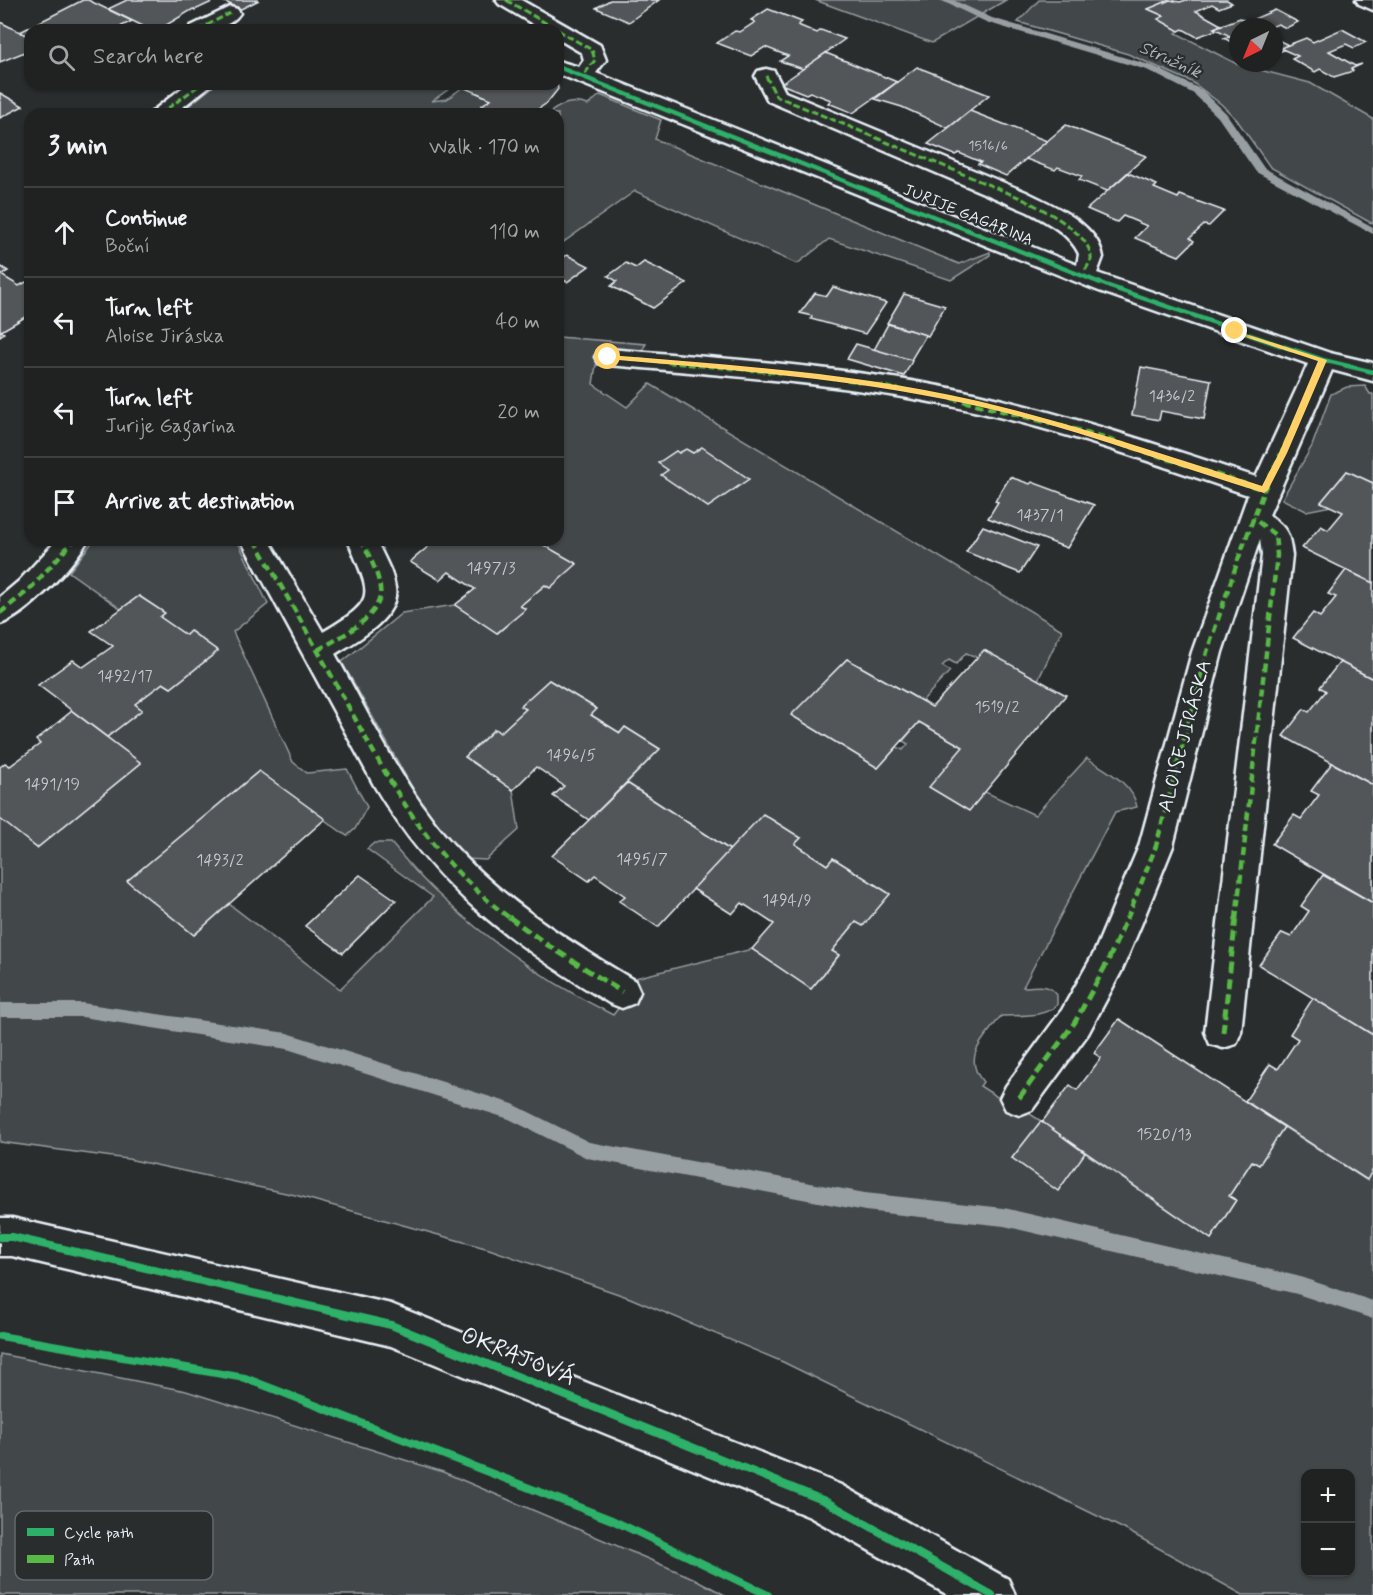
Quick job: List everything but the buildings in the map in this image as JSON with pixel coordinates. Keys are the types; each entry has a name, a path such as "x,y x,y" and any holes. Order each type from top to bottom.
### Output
{"street":[{"path":"506,0 547,24"},
{"path":"1366,0 1373,4"},
{"path":"209,24 230,13"},
{"path":"564,34 592,50 595,60 583,76"},
{"name":"JURIJE GAGARINA","path":"564,70 1082,276 1188,315 1323,360 1373,372"},
{"path":"766,76 776,96 1018,197 1053,216 1074,232 1089,249 1090,262 1082,276"},
{"path":"168,108 193,90"},
{"path":"608,357 800,374 977,403 1095,436 1259,504 1275,535 1277,555 1223,1032"},
{"name":"ALOISE JIRÁSKA","path":"1019,1098 1075,1022 1108,961 1156,846 1207,652 1259,504 1323,360"},
{"path":"0,613 30,589 69,546"},
{"path":"258,546 389,780 439,853 500,909 585,970 622,992"},
{"path":"318,650 362,621 378,603 381,595 379,585 364,546"},
{"name":"OKRAJOVÁ","path":"0,1237 24,1240 391,1324 825,1501 992,1595"}],"shaded area":[{"path":"815,0 1006,0 932,43"},
{"path":"1039,0 1170,0 1148,9 1164,16 1159,19 1179,31 1176,33 1229,60 1229,72 1268,72 1310,83 1373,119 1373,224 1270,167 1237,120 1221,104 1192,82 1128,54 1018,22"},
{"path":"209,90 448,90 432,101 447,99 459,90 470,90 491,99 482,105 489,108 186,108"},
{"path":"600,95 661,120 655,139 959,264 990,252 990,255 951,280 829,239 797,264 635,191 564,242 564,108 557,108 577,102 588,105"},
{"path":"564,337 646,344 641,352 602,352 600,365 596,365 593,384 627,407 650,384 1062,630 1038,680 966,653 956,664 949,660 942,666 950,671 922,701 847,659 792,715 878,768 897,747 903,750 908,744 903,741 919,722 963,747 985,792 1035,815 1087,758 1118,778 1130,791 1137,807 1115,812 1023,987 1050,988 1057,995 1057,1005 1038,1014 1001,1016 982,1040 975,1055 974,1064 983,1082 980,1086 1014,1108 1016,1105 1041,1121 1012,1158 1085,1153 1211,1239 1236,1200 1229,1196 1252,1161 1259,1165 1284,1127 1366,1180 1373,1169 1373,1595 1243,1595 1124,1529 783,1362 630,1298 489,1249 295,1195 128,1159 0,1142 0,821 2,820 37,848 141,763 107,737 142,710 135,704 163,683 171,688 218,651 191,631 186,635 160,617 164,613 139,596 121,609 69,572 89,546 240,546 268,604 233,632 293,762 307,773 347,769 367,807 355,829 347,836 258,772 128,881 194,935 229,904 340,989 433,897 367,849 374,843 391,843 432,888 478,929 543,976 613,1015 638,983 631,979 752,949 811,989 839,956 832,951 856,922 890,894 833,858 827,865 795,844 801,838 730,850 627,783 660,749 625,727 620,733 591,715 597,709 549,680 521,706 526,709 500,733 494,729 465,757 513,790 519,830 486,860 465,859 427,814 342,662 402,613 455,605 498,633 525,609 520,606 545,585 536,546 564,546"},
{"path":"1365,386 1370,394 1373,394 1373,483 1347,471 1321,502 1331,506 1306,511 1282,499 1312,446 1331,394 1347,387"},
{"path":"0,1354 186,1391 443,1472 693,1578 725,1595 0,1595"}],"waterway":[{"name":"Stružník","path":"945,0 989,20 1150,68 1198,92 1222,115 1260,170 1373,231"},
{"path":"0,1010 82,1010 287,1041 513,1112 587,1150 865,1202 1004,1217 1297,1285 1373,1310"}],"marked path":[{"path":"506,0 547,24"},
{"path":"209,24 230,13"},
{"path":"564,34 592,50 595,60 583,76"},
{"path":"766,76 776,96 1018,197 1048,213 1081,237 1087,246 1091,260 1082,276"},
{"path":"168,108 193,90"},
{"path":"608,357 840,379 977,403 1121,443 1264,490"},
{"path":"1019,1098 1075,1022 1108,961 1124,925 1156,846 1207,652 1239,557 1264,490 1283,453 1323,360"},
{"path":"1223,1032 1277,555 1275,535 1253,518"},
{"path":"0,613 30,589 69,546"},
{"path":"258,546 387,778 425,835 459,873 502,912 549,946 622,992"},
{"path":"318,650 356,626 379,603 381,594 379,581 365,546"}],"cycle path":[{"path":"564,69 1108,286 1323,360 1373,372"},
{"path":"0,1237 12,1237 391,1325 825,1501 992,1595"},
{"path":"0,1336 245,1378 612,1520 768,1595"}],"route":[{"path":"608,357 855,381 977,403 1095,436 1264,490 1283,453 1323,360 1235,331"}]}
